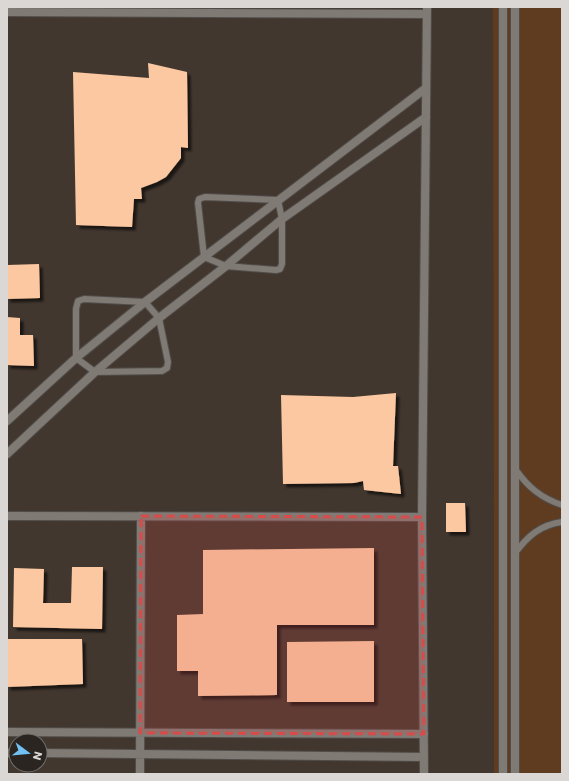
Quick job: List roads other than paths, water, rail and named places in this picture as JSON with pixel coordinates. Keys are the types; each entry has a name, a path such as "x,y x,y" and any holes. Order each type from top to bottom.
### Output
{"street":[{"path":"503,7 503,774"},
{"path":"515,774 516,7"},
{"path":"7,12 427,10 422,517 424,774"},
{"path":"7,421 76,358 145,302 426,88"},
{"path":"7,454 95,372 159,318 226,266 282,219 426,117"},
{"path":"7,516 422,517"},
{"path":"140,774 141,516"},
{"path":"7,732 424,734"},
{"path":"48,753 424,756"}],"lane":[{"path":"205,197 278,200 282,219 282,264 280,269 276,270 226,266 204,258 198,203 199,199 205,197"},
{"path":"84,299 145,302 159,318 168,362 164,371 95,372 76,358 76,308 78,301 84,299"},
{"path":"516,470 526,484 540,494 562,505"},
{"path":"515,553 525,540 538,530 553,523 562,522"}]}
